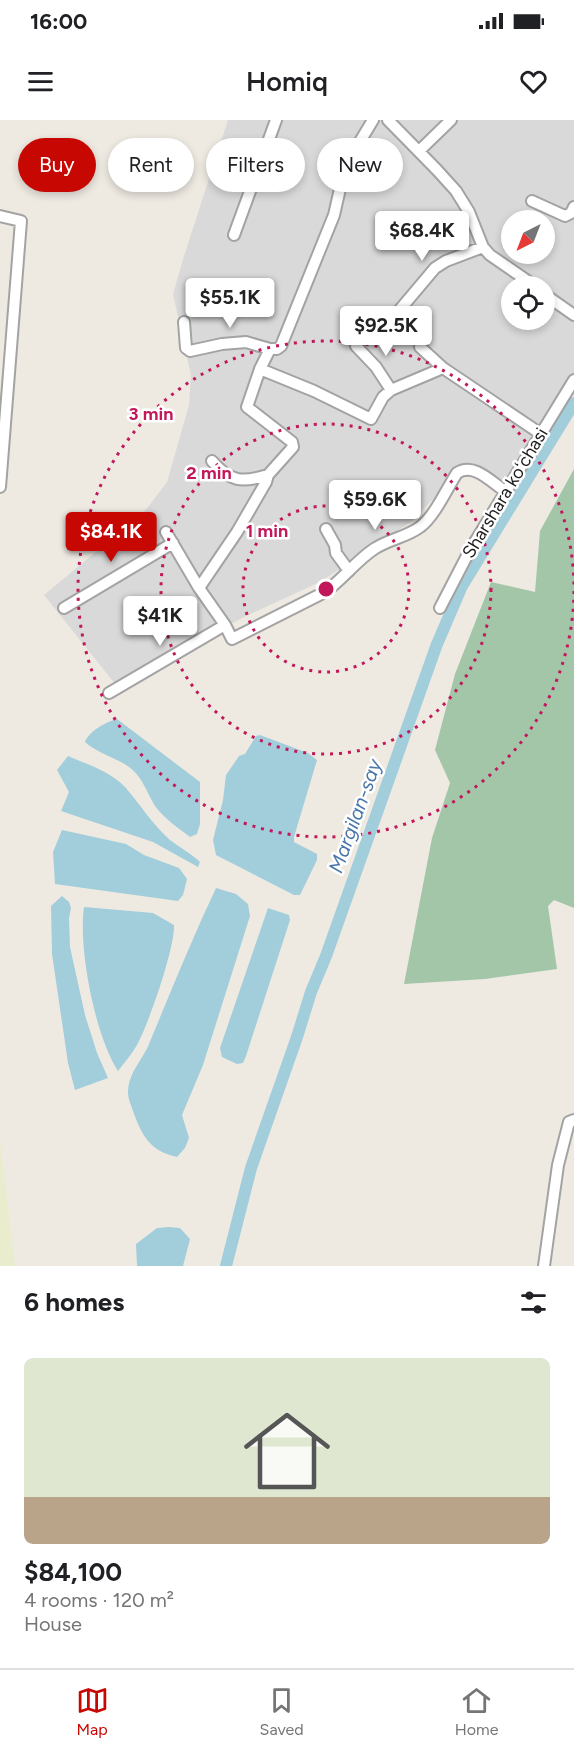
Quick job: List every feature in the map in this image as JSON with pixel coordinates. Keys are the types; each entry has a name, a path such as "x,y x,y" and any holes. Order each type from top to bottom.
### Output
{"street":[{"path":"234,235 276,120"},
{"path":"184,322 186,348 190,351 222,344 246,342 270,349 277,349 280,346 334,215 350,158 374,120"},
{"path":"388,120 456,191 469,212 483,247 490,255 520,276"},
{"path":"419,151 451,120"},
{"path":"532,201 565,216 571,213 574,207"},
{"path":"0,216 21,221 0,487"},
{"path":"392,319 435,268 446,261 483,247"},
{"path":"555,302 574,315"},
{"path":"356,346 376,367 391,390"},
{"path":"420,347 443,368 541,434"},
{"path":"199,588 237,532 268,475 293,447 292,442 247,407 260,369 270,349"},
{"path":"260,369 371,419 383,397 391,390 443,368"},
{"name":"Sharshara koʻchasi","path":"440,608 470,550 574,380"},
{"path":"212,461 222,472 239,480 252,480 268,475"},
{"path":"166,532 232,639 325,592 374,549 391,538 420,527 428,519 457,473 463,469 475,471 505,491"},
{"path":"326,529 336,553 349,571"},
{"path":"64,608 173,543"},
{"path":"109,693 225,625"},
{"path":"544,1266 558,1165 569,1122 574,1120"}],"shaded area":[{"path":"228,120 574,120 574,379 554,404 503,484 467,464 412,521 320,582 246,616 116,685 44,595 145,511 167,482 189,405 191,375 173,294 206,188 206,192 305,192 305,138 222,138"}],"green space":[{"path":"574,469 574,908 554,900 548,906 557,969 485,979 404,984 432,838 450,783 435,750 455,674 491,582 535,592 540,531"},
{"path":"0,1140 15,1266 0,1266"}],"water":[{"path":"117,719 200,782 200,824 197,834 190,837 163,815 134,771 85,742 98,728"},
{"path":"260,735 308,753 317,760 294,837 294,842 317,854 317,860 300,895 294,895 216,855 213,840 223,800 226,775 239,756 245,754 256,736"},
{"path":"68,756 98,768 119,781 170,840 200,862 198,867 153,842 61,811 69,792 57,770"},
{"path":"62,830 126,844 144,855 179,868 187,879 183,895 178,901 55,884 53,852"},
{"path":"216,888 236,894 248,904 250,916 203,1065 182,1115 189,1138 185,1148 177,1157 160,1151 144,1135 129,1100 130,1079 149,1044"},
{"path":"62,896 69,902 71,908 70,947 85,1015 108,1078 75,1090 68,1063 52,954 51,906"},
{"path":"84,907 153,913 174,925 166,967 148,1020 137,1045 118,1071 102,1036 90,991 84,945"},
{"path":"268,908 289,915 290,920 246,1056 243,1063 237,1064 222,1057 220,1048"},
{"path":"157,1228 180,1228 190,1239 183,1266 137,1266 136,1244"}],"waterway":[{"name":"Margilan-say","path":"226,1266 251,1168 311,992 326,956 437,644 462,586 574,403"}]}
